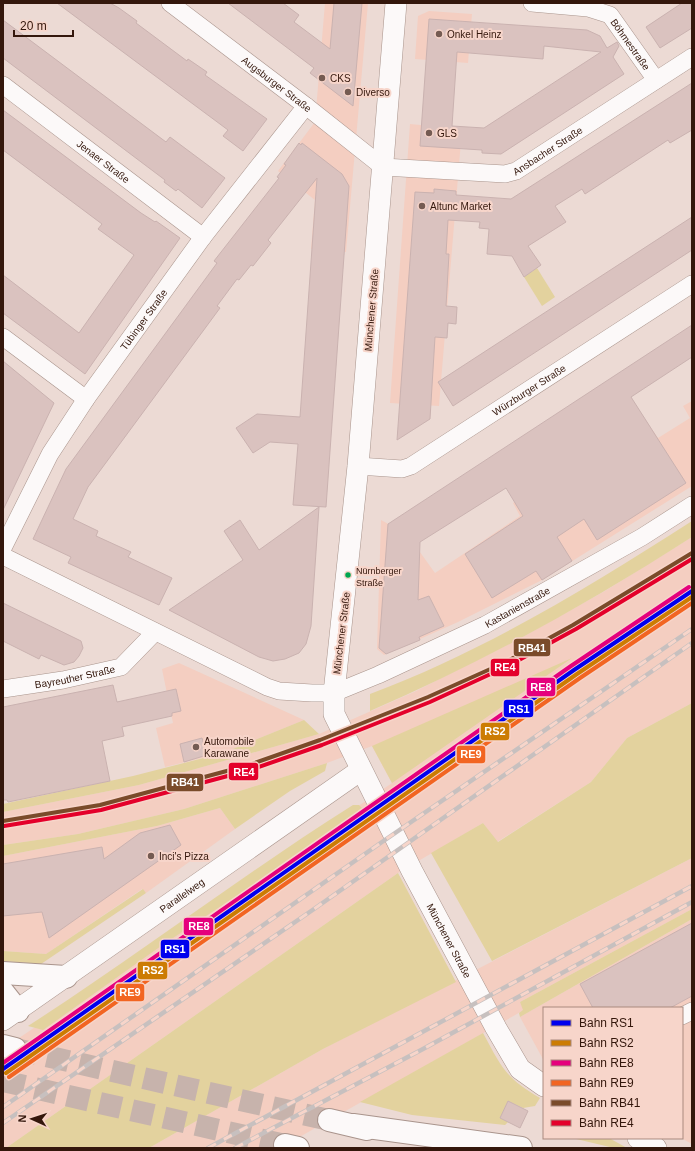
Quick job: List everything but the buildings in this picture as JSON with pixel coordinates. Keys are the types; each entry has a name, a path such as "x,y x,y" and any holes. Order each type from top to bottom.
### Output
{"highway":[{"path":"3,973 66,977"},
{"path":"3,992 10,1015"},
{"path":"329,1120 353,1125 521,1148"},
{"path":"353,1125 434,1148"}],"street":[{"name":"Augsburger Straße","path":"170,3 306,106 383,167"},
{"name":"Münchener Straße","path":"396,3 358,466 334,693 334,714 412,871 520,1068 543,1085"},
{"name":"Böhmestraße","path":"532,3 588,8 610,15 656,80"},
{"name":"Ansbacher Straße","path":"383,167 505,174 516,171 692,57"},
{"name":"Jenaer Straße","path":"3,85 203,237"},
{"name":"Tübinger Straße","path":"3,548 50,454 86,399 203,237 306,106"},
{"name":"Würzburger Straße","path":"358,466 402,469 411,466 692,284"},
{"path":"3,337 86,399"},
{"name":"Kastanienstraße","path":"334,693 378,675 485,626 642,537 692,505"},
{"path":"3,556 267,687 305,693 334,693"},
{"name":"Bayreuther Straße","path":"3,688 63,680 121,667 155,632"},
{"name":"Parallelweg","path":"10,1015 361,770"},
{"path":"683,1016 692,1011"},
{"path":"640,1139 656,1148"}],"shaded area":[{"path":"325,3 368,3 346,252 311,249 315,200 278,171 315,122"},
{"path":"429,11 472,14 468,63 415,59 418,16"},
{"path":"410,124 462,129 439,406 390,403"},
{"path":"537,268 555,297 542,306 524,277"},
{"path":"692,401 692,486 542,580 458,622 384,655 377,649 381,520 407,534 435,573 520,516 513,503 549,479 607,433 640,412 658,438 690,418 683,406"},
{"path":"692,521 692,537 614,585 494,652 453,673 370,711 370,694 413,677 454,658 536,616 614,570"},
{"path":"692,537 692,703 627,738 591,782 497,842 483,823 398,873 6,1148 3,1148 3,1049 392,783 372,746 327,763 184,809 78,834 3,845 3,812 139,785 319,734 414,692 528,634 605,591"},
{"path":"572,658 392,783 372,746"},
{"path":"179,663 304,720 223,753 165,767 156,728 173,723 162,669"},
{"path":"692,703 692,858 492,961 431,853 483,823 498,842 591,782 627,738"},
{"path":"304,720 319,734 139,785 3,812 3,804 133,776 223,753"},
{"path":"327,763 325,771 290,791 235,829 220,808 157,826 3,856 3,845 78,834 184,809"},
{"path":"353,805 359,805 363,809 337,829 161,946 43,1030 28,1026 271,859"},
{"path":"220,808 235,829 146,893 142,889 46,954 3,951 3,856 157,826"},
{"path":"692,858 692,909 520,1002 524,1010 280,1148 149,1148 323,1049"},
{"path":"398,873 456,982 323,1049 149,1148 6,1148"},
{"path":"143,889 146,893 41,964 3,961 3,951 46,954"},
{"path":"692,909 692,919 520,1017 519,1013 523,1010 520,1002"},
{"path":"692,919 692,1144 683,1139 683,1007 543,1007 543,1059 520,1017"},
{"path":"483,1033 500,1063 511,1077 528,1091 540,1098 535,1106 523,1108 508,1101 500,1118 508,1122 505,1125 412,1115 360,1102"},
{"path":"576,1139 611,1139 627,1148 614,1148"}],"tunnel":[{"path":"15,1049 329,1120"},
{"path":"3,1081 285,1145"}],"railway":[{"path":"3,1107 382,842 692,629"},
{"path":"3,1123 314,909 692,643"},
{"path":"208,1148 692,886"},
{"path":"235,1148 423,1049 692,902"}],"rail line":[{"name":"RB41","path":"3,821 100,805 249,765 320,740 428,697 506,662 573,625 692,553"},
{"name":"RE4","path":"4,826 101,810 250,770 322,745 430,702 508,666 576,629 692,559"},
{"name":"RE8","path":"3,1063 571,666 689,587"},
{"name":"RS1","path":"3,1069 574,670 692,591"},
{"name":"RS2","path":"6,1073 577,674 692,597"},
{"name":"RE9","path":"9,1077 580,678 692,603"}],"place":[{"name":"Onkel Heinz","path":"439,34"},
{"name":"CKS","path":"322,78"},
{"name":"Diverso","path":"348,92"},
{"name":"GLS","path":"429,133"},
{"name":"Altunc Market","path":"422,206"},
{"name":"Nürnberger Straße","path":"348,575"},
{"name":"Automobile Karawane","path":"196,747"},
{"name":"Inci's Pizza","path":"151,856"}]}
